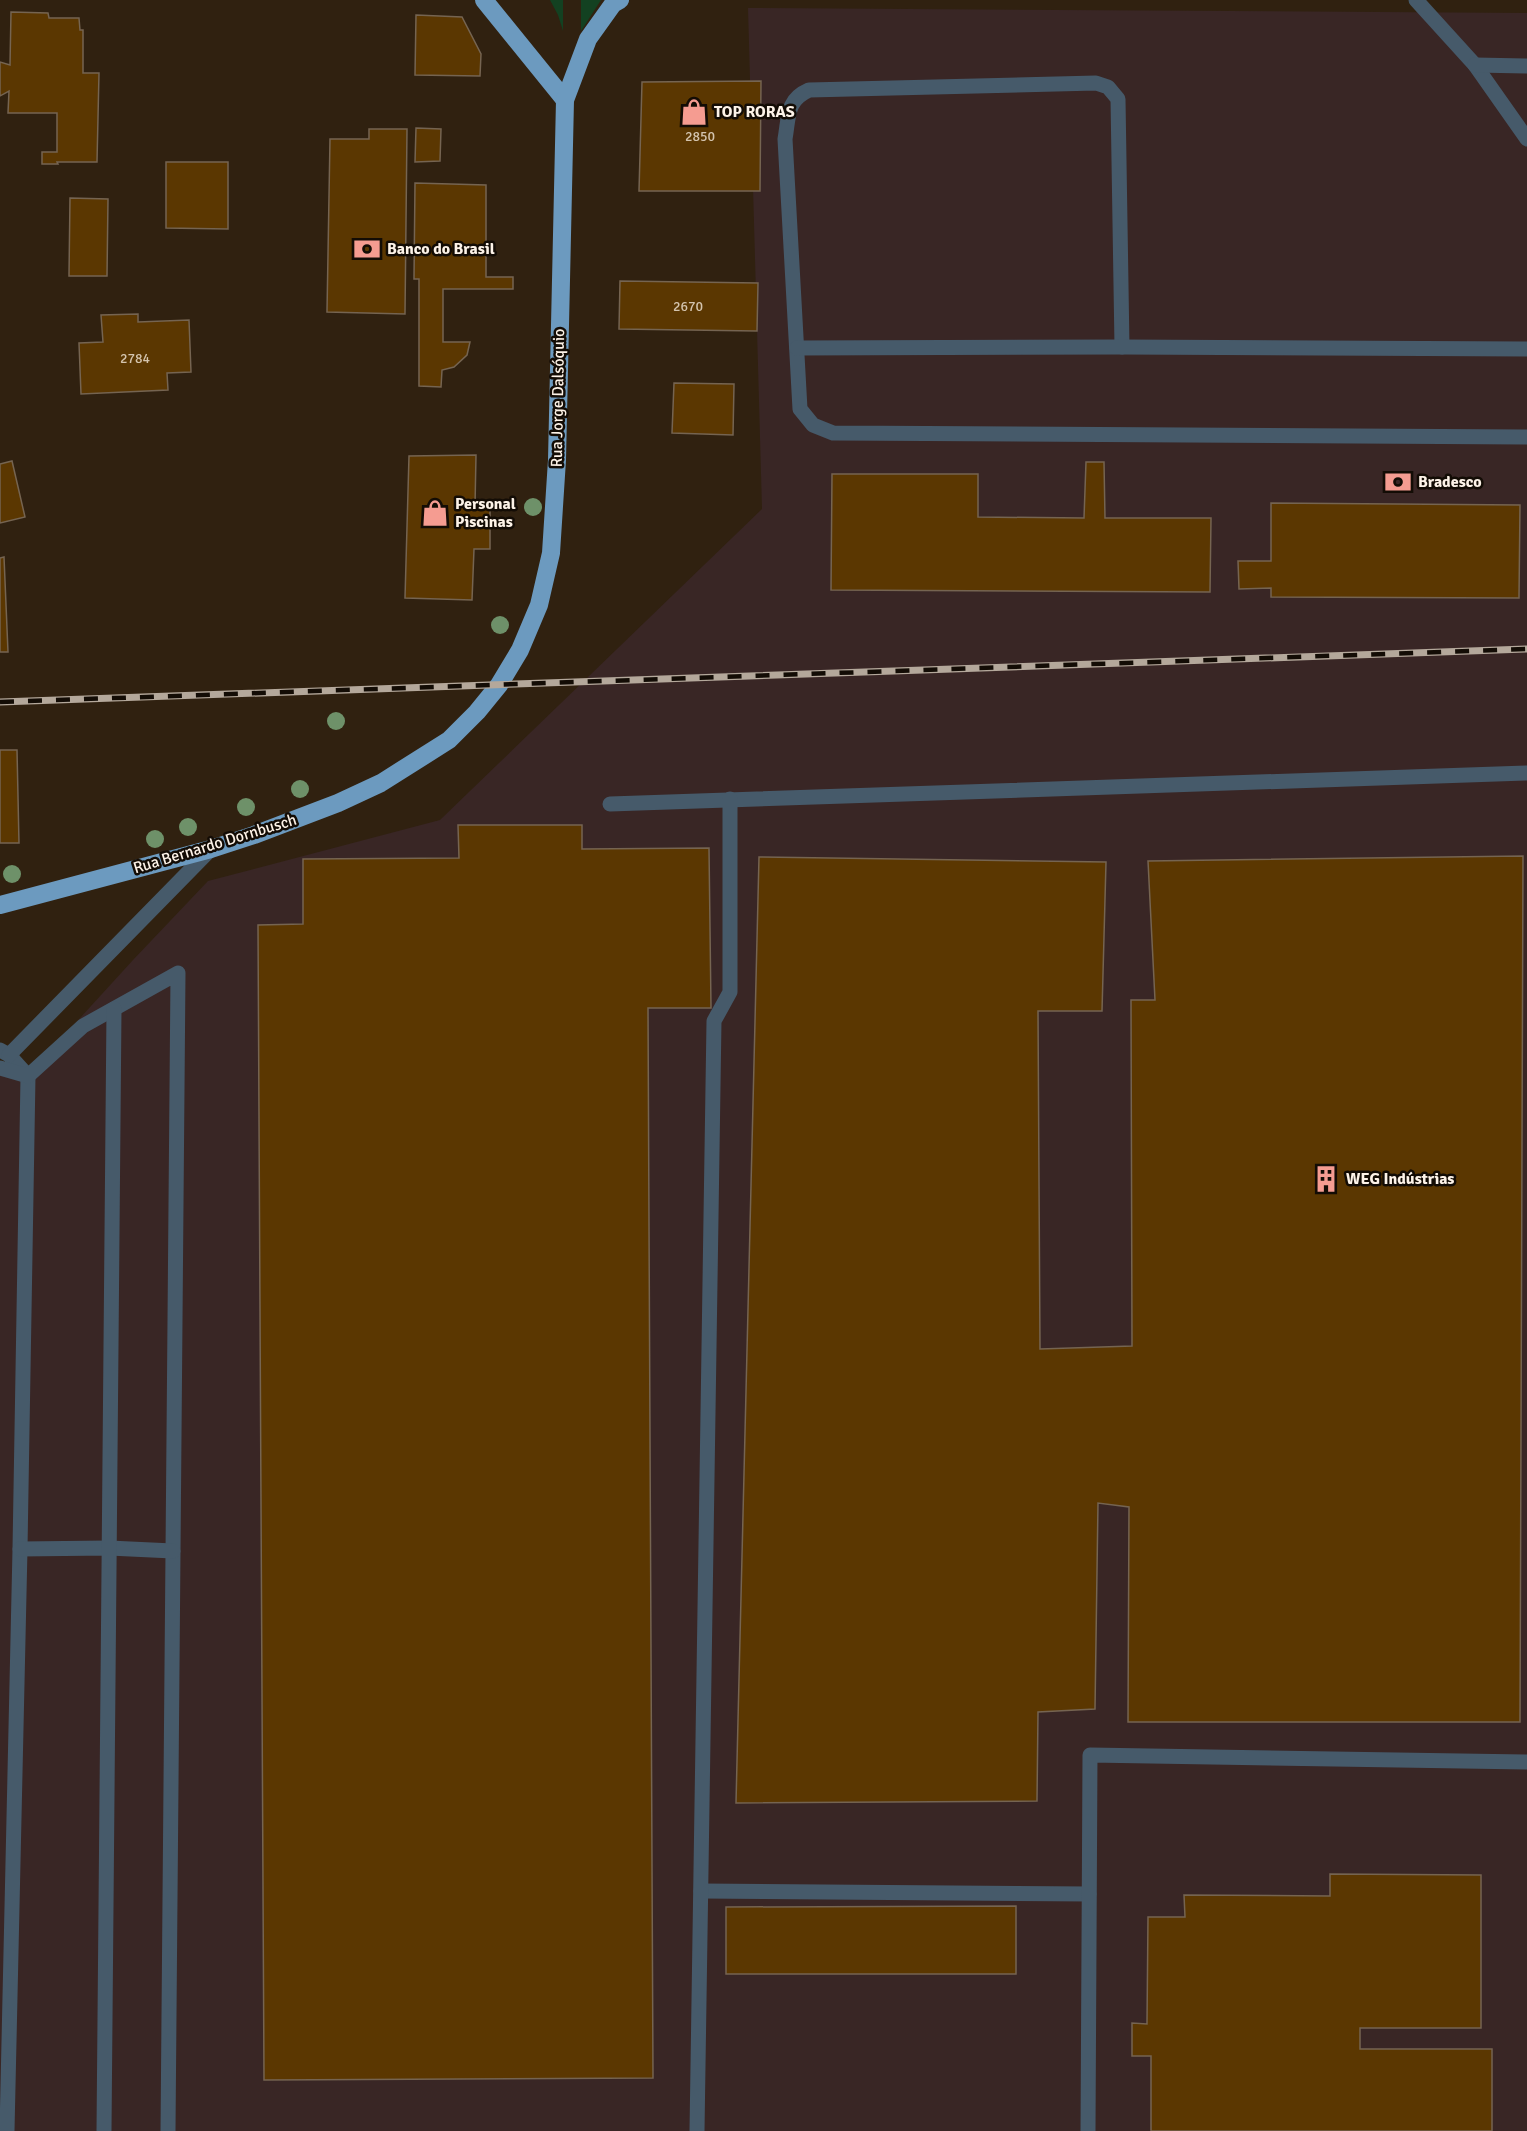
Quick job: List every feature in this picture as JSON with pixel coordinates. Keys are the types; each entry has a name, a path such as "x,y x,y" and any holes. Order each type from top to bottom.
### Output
{"highway":[{"path":"484,0 565,100"},
{"name":"Rua Jorge Dalsóquio","path":"499,685 520,650 539,605 551,553 557,460 565,100 588,39 613,4 620,0"},
{"name":"Rua Bernardo Dornbusch","path":"0,905 211,849 303,817 381,783 449,740 477,712 499,685"}],"lane":[{"path":"1416,0 1475,65 1527,139"},
{"path":"1475,65 1527,66"},
{"path":"1122,347 1118,99 1108,87 1096,83 809,90 797,95 790,107 785,139 800,409 813,425 833,433 1527,437"},
{"path":"797,348 1527,349"},
{"path":"610,804 1527,773"},
{"path":"697,2131 714,1021 730,992 730,799"},
{"path":"7,2131 6,1887 20,1549 28,1076 5,1052 211,849"},
{"path":"28,1076 83,1026 178,973 168,2131"},
{"path":"104,2131 114,1008"},
{"path":"0,1068 28,1076"},
{"path":"20,1549 109,1548 173,1551"},
{"path":"1088,2131 1090,1755 1527,1762"},
{"path":"701,1891 1089,1894"}],"shaded area":[{"path":"748,8 1527,13 1527,2131 0,2131 0,1064 28,1075 208,881 440,820 762,509"}],"green space":[{"path":"550,0 563,0 563,31 558,15"},
{"path":"581,0 601,0 581,31"}],"building":[{"path":"11,12 48,13 49,18 79,18 80,30 83,30 83,73 99,73 97,162 42,164 42,152 57,152 57,113 8,113 9,91 0,96 0,62 10,65"},
{"path":"416,15 462,17 481,54 480,76 415,75"},
{"path":"761,81 760,191 639,191 642,82"},
{"path":"416,128 441,129 440,161 415,162"},
{"name":"Banco do Brasil","path":"369,129 407,129 405,314 327,312 330,139 369,139"},
{"path":"166,162 228,162 228,229 166,228"},
{"path":"415,183 486,185 486,277 513,277 513,289 443,289 443,342 470,342 467,355 454,367 442,370 441,387 419,386 419,279 414,279"},
{"path":"70,198 108,199 107,276 69,276"},
{"path":"620,281 758,283 757,331 619,329"},
{"path":"138,314 138,322 189,320 191,372 167,373 168,390 81,394 79,343 103,342 101,315"},
{"path":"674,383 734,384 733,435 672,433"},
{"path":"476,455 475,506 490,507 490,549 474,549 472,600 405,598 409,456"},
{"path":"12,461 25,517 0,523 0,464"},
{"path":"1086,462 1104,462 1105,518 1211,518 1210,592 831,590 832,474 978,474 978,517 1084,518"},
{"path":"1271,503 1520,505 1519,598 1271,597 1271,588 1239,589 1238,561 1271,561"},
{"path":"4,557 8,652 0,652 0,558"},
{"path":"0,750 17,750 19,843 0,843"},
{"path":"458,825 582,825 582,849 709,848 711,1008 648,1008 653,2078 264,2080 258,925 303,924 303,859 459,858"},
{"name":"WEG Indústrias","path":"1523,856 1520,1722 1128,1722 1129,1507 1098,1503 1095,1709 1038,1712 1037,1801 736,1803 759,857 1106,862 1102,1011 1038,1011 1040,1349 1132,1346 1131,1000 1155,1000 1148,861"},
{"path":"1330,1874 1481,1875 1481,2028 1360,2028 1360,2049 1492,2049 1492,2131 1151,2131 1151,2056 1132,2056 1132,2023 1147,2024 1148,1917 1185,1917 1184,1895 1330,1896"},
{"path":"1016,1906 1016,1974 726,1974 726,1907"}],"railway":[{"path":"0,702 1527,649"}],"place":[{"name":"TOP RORAS","path":"694,112"},
{"name":"Banco do Brasil","path":"367,249"},
{"name":"Bradesco","path":"1398,482"},
{"name":"Personal Piscinas","path":"435,513"},
{"name":"WEG Indústrias","path":"1326,1179"}]}
